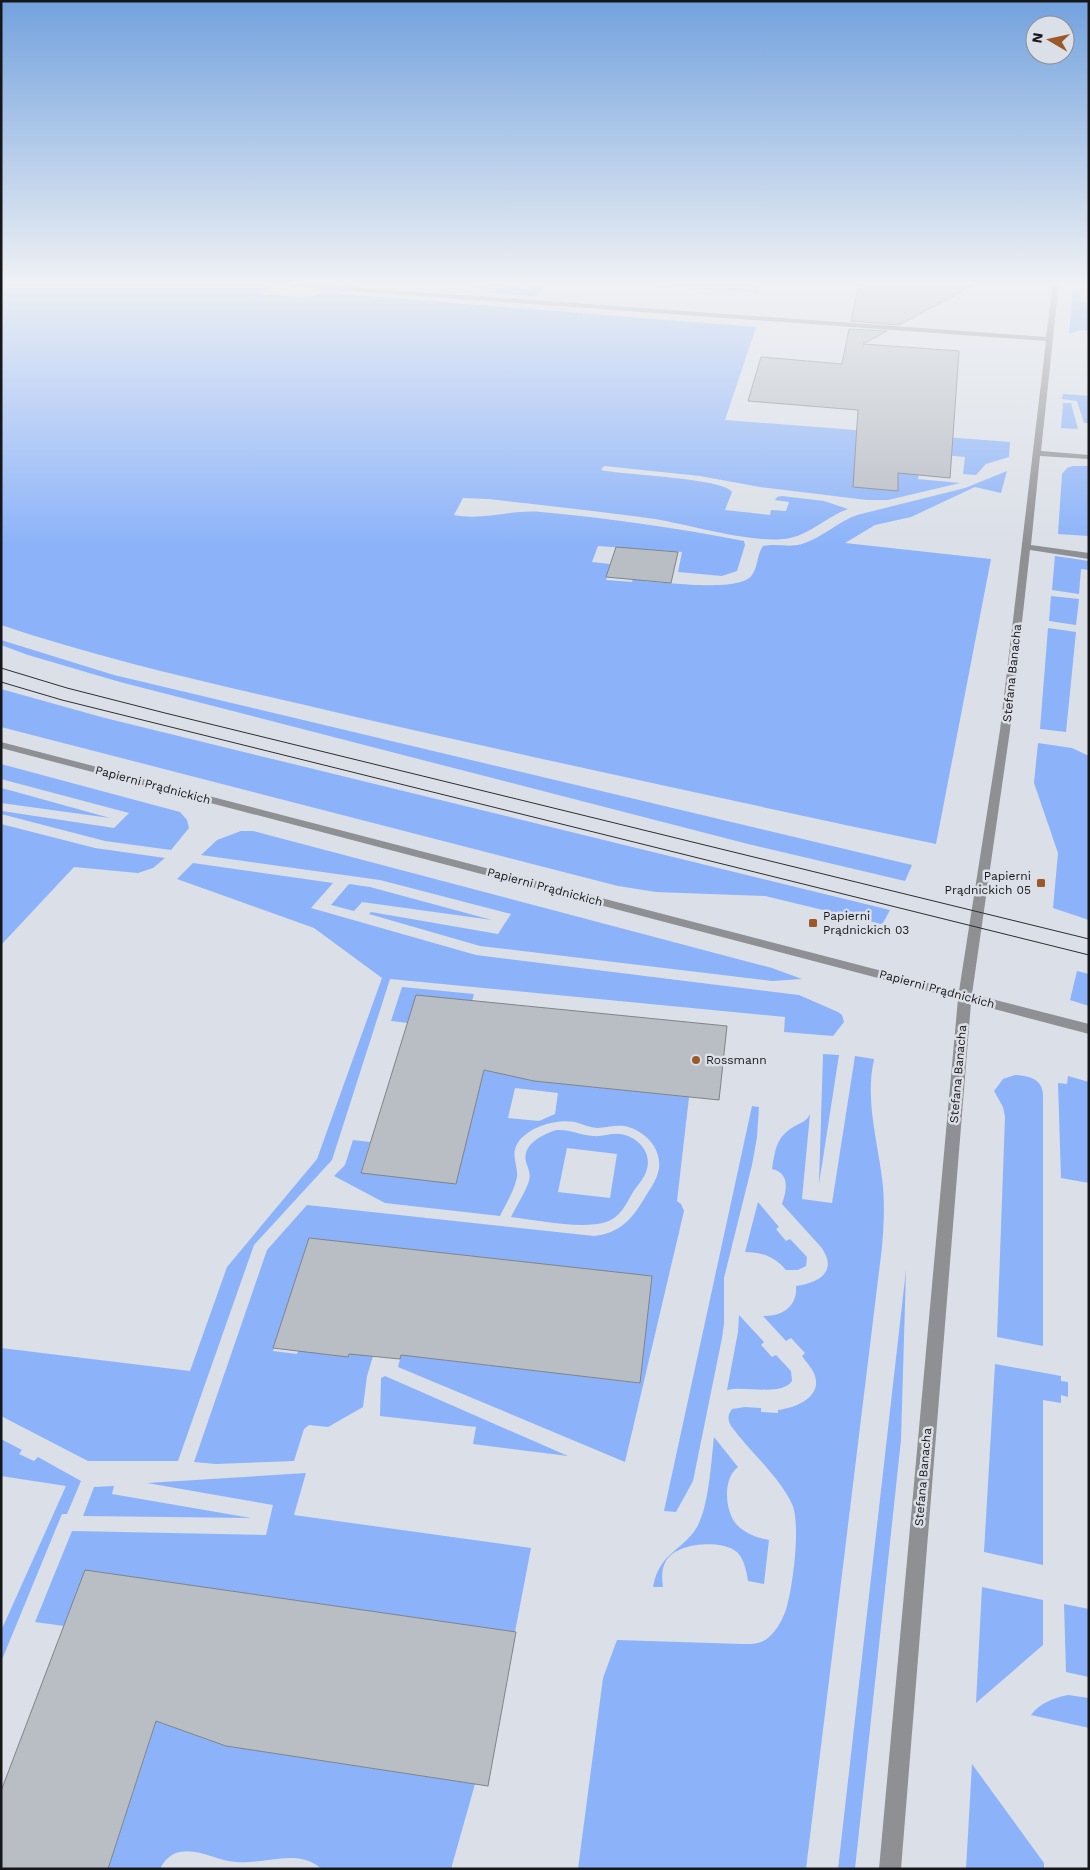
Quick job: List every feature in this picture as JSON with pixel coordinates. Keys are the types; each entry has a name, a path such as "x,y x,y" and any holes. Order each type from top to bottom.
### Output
{"street":[{"name":"Stefana Banacha","path":"890,1869 965,996 1005,730 1047,369"},
{"path":"1037,453 1089,457"},
{"path":"1026,547 1089,556"},
{"name":"Papierni Prądnickich","path":"1,745 1089,1029"}],"shaded area":[{"path":"1,369 742,369 725,420 1010,442 1009,457 986,464 976,475 963,474 965,457 922,453 918,479 960,483 888,500 867,500 760,487 700,476 604,466 601,470 693,480 725,487 732,492 725,510 770,515 771,510 786,511 789,502 775,500 777,497 782,496 824,501 848,509 805,533 790,538 760,539 742,537 655,519 489,499 463,498 454,515 476,517 519,512 541,512 643,524 744,541 745,545 737,571 722,576 678,572 682,552 598,546 592,562 610,564 606,580 632,582 636,568 644,581 701,585 733,584 745,580 752,575 763,546 802,544 857,515 965,488 1007,471 1001,493 975,487 911,517 875,525 845,543 991,559 936,844 573,766 222,686 89,652 1,625"},
{"path":"1063,394 1089,396 1089,423 1084,423 1077,401 1062,399"},
{"path":"1063,403 1071,403 1078,429 1061,428"},
{"path":"1089,466 1089,536 1058,534 1062,474 1067,468"},
{"path":"1055,556 1089,561 1089,570 1081,569 1079,594 1052,590"},
{"path":"1051,596 1079,599 1076,625 1049,621"},
{"path":"1048,628 1076,632 1066,732 1040,729"},
{"path":"1,640 114,675 912,865 905,881 748,844 120,682 28,655 1,645"},
{"path":"1,689 105,718 890,910 881,924 765,896 656,892 618,886 1,727"},
{"path":"1038,743 1072,748 1089,756 1089,920 1053,908 1058,853 1034,783"},
{"path":"1,764 180,812 187,820 189,828 171,850 105,841 1,814 2,811 114,828 129,813 1,779"},
{"path":"1,788 9,790 110,818 1,803"},
{"path":"1,824 95,848 165,858 153,868 138,873 74,867 1,945"},
{"path":"241,831 253,831 772,968 802,979 772,981 480,946 369,914 371,912 498,934 511,914 380,880 201,855 217,840"},
{"path":"193,863 333,883 311,908 476,955 799,995 838,1012 842,1015 844,1022 833,1036 784,1032 785,1017 390,979 332,1160 254,1245 178,1461 88,1461 1,1416 1,1348 190,1371 227,1267 317,1159 382,978 314,928 177,879"},
{"path":"349,884 370,887 492,920 362,902 354,911 331,905"},
{"path":"1077,971 1089,974 1089,1006 1070,1000"},
{"path":"402,987 474,994 472,1001 408,1023 391,1021"},
{"path":"823,1054 839,1055 819,1184"},
{"path":"855,1056 874,1059 871,1104 883,1186 882,1247 806,1869 578,1869 603,1678 617,1640 756,1643 765,1640 774,1632 786,1610 792,1584 795,1554 795,1513 786,1493 772,1473 731,1426 729,1416 732,1409 745,1407 761,1408 761,1412 778,1413 778,1410 799,1404 811,1396 814,1390 816,1384 815,1376 802,1356 805,1353 791,1338 786,1341 763,1316 776,1315 787,1309 794,1299 796,1286 812,1282 824,1275 828,1263 821,1247 782,1204 786,1183 782,1174 772,1169 780,1139 810,1114 802,1199 832,1203"},
{"path":"484,1070 534,1081 689,1097 677,1201 681,1204 684,1211 625,1462 398,1367 401,1355 640,1383 651,1276 309,1238 273,1351 297,1354 300,1346 322,1354 348,1357 350,1349 373,1356 367,1376 363,1407 328,1427 309,1425 304,1429 294,1461 216,1464 194,1462 267,1250 307,1205 594,1236 618,1229 629,1219 653,1185 657,1176 659,1159 652,1144 646,1137 632,1128 617,1126 597,1128 568,1121 545,1125 530,1131 516,1146 516,1181 500,1216 385,1203 334,1176 345,1165 353,1140 370,1142 361,1172","holes":["515,1088 558,1093 555,1114 539,1121 508,1118"]},
{"path":"1015,1075 1034,1079 1040,1085 1043,1094 1043,1346 997,1337 1005,1117 1003,1107 994,1091 1003,1079"},
{"path":"1068,1076 1089,1082 1089,1183 1061,1178 1058,1083 1067,1084"},
{"path":"752,1106 759,1107 757,1137 752,1165 724,1278 724,1324 722,1338 693,1481 676,1512 664,1511"},
{"path":"556,1130 596,1136 626,1135 642,1146 648,1163 646,1172 616,1217 596,1224 572,1225 511,1217 529,1181 526,1162 527,1150 534,1141","holes":["567,1148 617,1154 610,1198 558,1192"]},
{"path":"758,1202 779,1227 776,1229 786,1241 790,1239 807,1257 806,1266 798,1270 786,1270 768,1256 745,1252"},
{"path":"906,1270 901,1440 855,1869 838,1869"},
{"path":"739,1315 764,1342 761,1345 772,1357 776,1355 791,1371 792,1381 787,1386 771,1390 727,1390 738,1332"},
{"path":"995,1364 1061,1376 1061,1381 1068,1382 1068,1397 1061,1395 1061,1403 1043,1400 1043,1565 984,1552"},
{"path":"385,1376 568,1456 473,1444 476,1427 380,1416 381,1378"},
{"path":"714,1437 738,1467 729,1479 727,1487 728,1504 733,1519 737,1525 748,1533 769,1540 764,1584 748,1581 742,1560 734,1550 708,1544 688,1547 671,1555 663,1567 663,1587 653,1587 661,1566 666,1559 691,1535 701,1518 709,1484"},
{"path":"1,1439 22,1450 19,1454 34,1461 38,1457 81,1481 67,1514 62,1514 1,1662 1,1631 66,1486 1,1476"},
{"path":"306,1473 294,1515 531,1548 515,1632 85,1570 64,1626 35,1622 72,1531 266,1535 273,1505 147,1483"},
{"path":"114,1486 112,1494 251,1518 83,1516 94,1487"},
{"path":"982,1587 1043,1600 1043,1645 976,1703"},
{"path":"1064,1604 1089,1609 1089,1677 1066,1672"},
{"path":"1068,1695 1089,1698 1089,1728 1031,1715 1038,1707 1047,1702"},
{"path":"156,1721 226,1746 475,1784 451,1869 322,1869 302,1859 280,1858 236,1862 187,1851 171,1856 160,1869 108,1869"},
{"path":"972,1764 1044,1863 1044,1869 966,1869"}],"building":[{"path":"757,369 958,369 950,478 898,473 898,491 853,487 858,410 748,401"},
{"path":"616,547 678,552 671,583 606,577"},
{"path":"416,995 727,1026 719,1100 534,1081 484,1070 456,1184 361,1173"},
{"path":"309,1238 652,1276 640,1383 401,1355 400,1359 349,1354 348,1357 273,1348"},
{"path":"85,1570 516,1632 488,1786 226,1746 156,1721 108,1869 1,1869 1,1791"}],"tram line":[{"path":"1,668 67,688 165,713 1089,939"},
{"path":"1,682 62,700 1089,955"}],"place":[{"name":"Papierni Prądnickich 05","path":"1041,883"},
{"name":"Papierni Prądnickich 03","path":"813,923"},
{"name":"Rossmann","path":"696,1060"}]}
